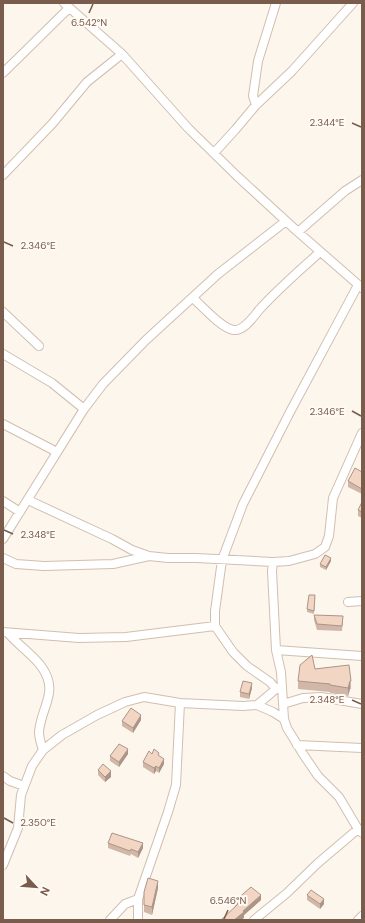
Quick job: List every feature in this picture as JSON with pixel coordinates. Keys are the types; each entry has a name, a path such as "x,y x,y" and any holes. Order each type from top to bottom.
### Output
{"street":[{"path":"256,105 253,96 258,61 276,3"},
{"path":"214,153 256,105 292,70 353,3"},
{"path":"3,73 66,5 122,54 188,128 214,153 286,221 360,287 290,412 243,504 222,560 215,611 215,626 233,652 247,666 279,687"},
{"path":"3,175 52,124 87,82 122,54"},
{"path":"298,232 345,191 362,180"},
{"path":"3,539 84,409 103,384 146,340 218,274 286,221"},
{"path":"193,298 223,325 232,330 238,330 245,325 274,294 320,252"},
{"path":"3,312 39,346"},
{"path":"3,354 52,383 84,409"},
{"path":"3,424 57,452"},
{"path":"3,558 16,564 44,566 114,564 149,556 273,562 290,561 315,554 325,547 329,536 333,498 362,433"},
{"path":"28,500 112,539 132,550 149,556"},
{"path":"3,501 20,512"},
{"path":"254,920 287,893 318,863 360,831 339,797 318,776 297,745 287,728 284,719 283,704 279,687 281,672 276,650 272,571 273,562"},
{"path":"348,602 362,601"},
{"path":"6,633 79,638 126,637 215,626"},
{"path":"6,633 41,666 49,680 50,695 39,733 43,750"},
{"path":"276,650 362,656"},
{"path":"257,705 279,687"},
{"path":"3,865 17,833 21,795 32,766 43,750 62,735 97,715 125,702 144,697 180,703 243,706 257,705 284,719"},
{"path":"283,704 303,698 321,697 362,704"},
{"path":"138,920 138,899 176,785 180,703"},
{"path":"297,745 362,748"},
{"path":"3,776 10,781 24,786"},
{"path":"110,920 125,904 138,899"},
{"path":"358,920 362,916"}],"building":[{"path":"355,468 362,472 362,489 348,481"},
{"path":"362,502 362,512 358,510"},
{"path":"325,555 331,558 326,567 320,564"},
{"path":"309,595 315,595 314,611 307,609"},
{"path":"314,615 343,616 342,626 317,624"},
{"path":"312,655 315,669 349,665 351,681 348,688 330,684 298,681 300,665"},
{"path":"243,681 252,683 249,694 240,692"},
{"path":"131,708 141,715 133,728 122,721"},
{"path":"119,744 128,749 119,762 110,756"},
{"path":"154,749 159,753 158,755 164,759 159,768 156,766 154,768 143,762 149,751 152,754"},
{"path":"103,764 111,771 105,777 98,770"},
{"path":"112,833 143,843 138,852 131,849 130,851 108,843"},
{"path":"148,878 158,881 152,907 144,905 144,892"},
{"path":"251,887 261,895 234,920 221,920 238,904 235,901"},
{"path":"311,890 324,899 320,904 307,895"}]}
